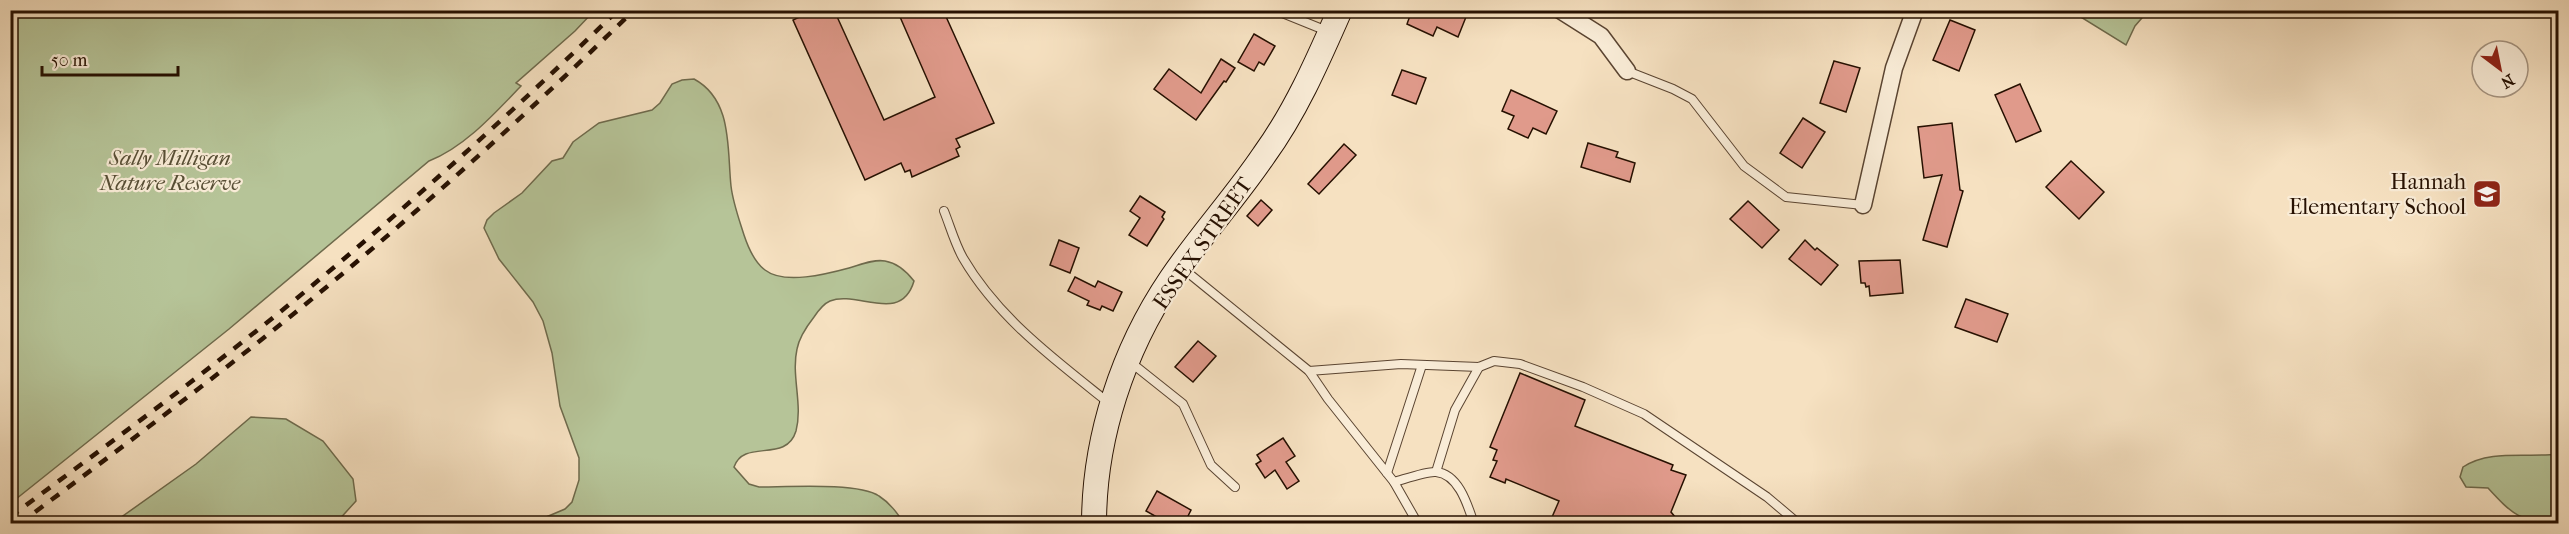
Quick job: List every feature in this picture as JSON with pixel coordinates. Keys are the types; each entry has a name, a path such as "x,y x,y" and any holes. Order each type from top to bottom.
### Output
{"main road":[{"name":"ESSEX STREET","path":"1094,524 1102,441 1128,361 1149,317 1180,266 1271,145 1289,117 1340,10"}],"street":[{"path":"1560,10 1601,36 1626,71"},
{"path":"1863,205 1894,68 1915,10"}],"lane":[{"path":"1275,10 1331,33"},
{"path":"1626,71 1692,99 1744,166 1786,197 1863,205"},
{"path":"944,211 962,256 987,295 1028,336 1112,406"},
{"path":"1180,266 1309,371 1328,399 1394,482 1418,524"},
{"path":"1309,371 1401,364 1479,367 1494,360 1520,364 1583,387 1644,414 1767,497 1799,524"},
{"path":"1128,361 1183,404 1211,465 1235,487"},
{"path":"1387,473 1422,364"},
{"path":"1436,472 1455,410 1479,367"},
{"path":"1394,482 1436,472 1450,478 1462,494 1474,524"}],"green space":[{"name":"Sally Milligan Nature Reserve","path":"11,10 594,11 575,31 516,83 521,86 467,138 429,161 229,329 11,503"},
{"path":"2071,11 2148,11 2135,26 2126,45"},
{"path":"694,79 707,88 716,99 722,112 726,126 731,186 735,205 747,244 761,267 773,274 794,278 885,261 901,268 914,281 908,294 899,301 889,304 841,299 830,301 821,308 804,332 797,349 795,369 798,421 791,441 775,449 746,454 739,458 734,467 749,484 759,487 822,486 869,492 887,502 904,523 532,523 565,509 572,502 579,480 579,458 560,406 552,353 543,321 533,302 499,259 484,228 487,220 494,213 522,193 552,161 563,158 573,142 599,123 652,110 660,103 672,84"},
{"path":"251,417 286,419 323,441 353,479 356,501 336,523 113,523 196,464"},
{"path":"2558,454 2558,518 2527,519 2511,511 2488,488 2466,487 2460,477 2463,467 2485,458"}],"building":[{"path":"814,10 834,10 884,120 935,97 897,10 943,10 994,123 956,139 960,147 956,149 959,156 912,177 910,170 905,172 901,163 865,180 793,20"},
{"path":"1412,10 1449,10 1466,17 1458,37 1437,27 1433,36 1407,24"},
{"path":"1950,20 1975,30 1959,71 1933,60"},
{"path":"1254,34 1275,46 1264,65 1259,62 1254,71 1238,62"},
{"path":"1221,59 1235,68 1196,120 1154,89 1169,69 1201,93"},
{"path":"1834,61 1860,68 1846,112 1820,103"},
{"path":"1402,70 1426,78 1416,104 1392,95"},
{"path":"2020,84 2041,131 2016,142 1995,95"},
{"path":"1511,90 1557,111 1546,134 1533,128 1528,138 1508,129 1514,116 1502,111"},
{"path":"1803,118 1825,132 1802,168 1780,153"},
{"path":"1952,123 1960,190 1963,191 1947,247 1923,240 1942,175 1924,178 1918,127"},
{"path":"1588,143 1618,152 1616,157 1635,163 1630,182 1581,167"},
{"path":"1344,144 1356,155 1319,194 1308,184"},
{"path":"2071,161 2104,192 2079,219 2046,187"},
{"path":"1140,196 1165,212 1162,217 1164,219 1147,246 1129,235 1140,218 1130,211"},
{"path":"1261,200 1272,210 1258,226 1247,216"},
{"path":"1748,201 1779,230 1762,248 1730,219"},
{"path":"1059,240 1079,248 1070,273 1050,265"},
{"path":"1805,240 1815,250 1817,248 1838,265 1821,285 1789,259"},
{"path":"1900,260 1903,293 1870,296 1869,286 1866,287 1865,283 1861,283 1859,261"},
{"path":"1075,277 1095,287 1098,281 1122,292 1113,311 1102,306 1100,310 1087,305 1089,301 1068,291"},
{"path":"1966,299 2008,314 1997,342 1955,327"},
{"path":"1198,341 1216,356 1193,382 1175,367"},
{"path":"1520,373 1585,400 1575,426 1673,465 1671,470 1686,475 1671,512 1681,524 1549,524 1559,501 1506,479 1505,483 1490,477 1497,461 1493,460 1497,450 1490,447"},
{"path":"1283,438 1295,456 1286,462 1299,481 1287,489 1275,470 1265,478 1256,464 1261,461 1257,455"},
{"path":"1157,491 1191,510 1184,524 1169,524 1146,511"}],"railway":[{"path":"10,517 190,383 296,299 460,158 618,10"},
{"path":"19,524 238,358 366,254 502,135 634,10"}],"place":[{"name":"Hannah Elementary School","path":"2487,194"}]}
